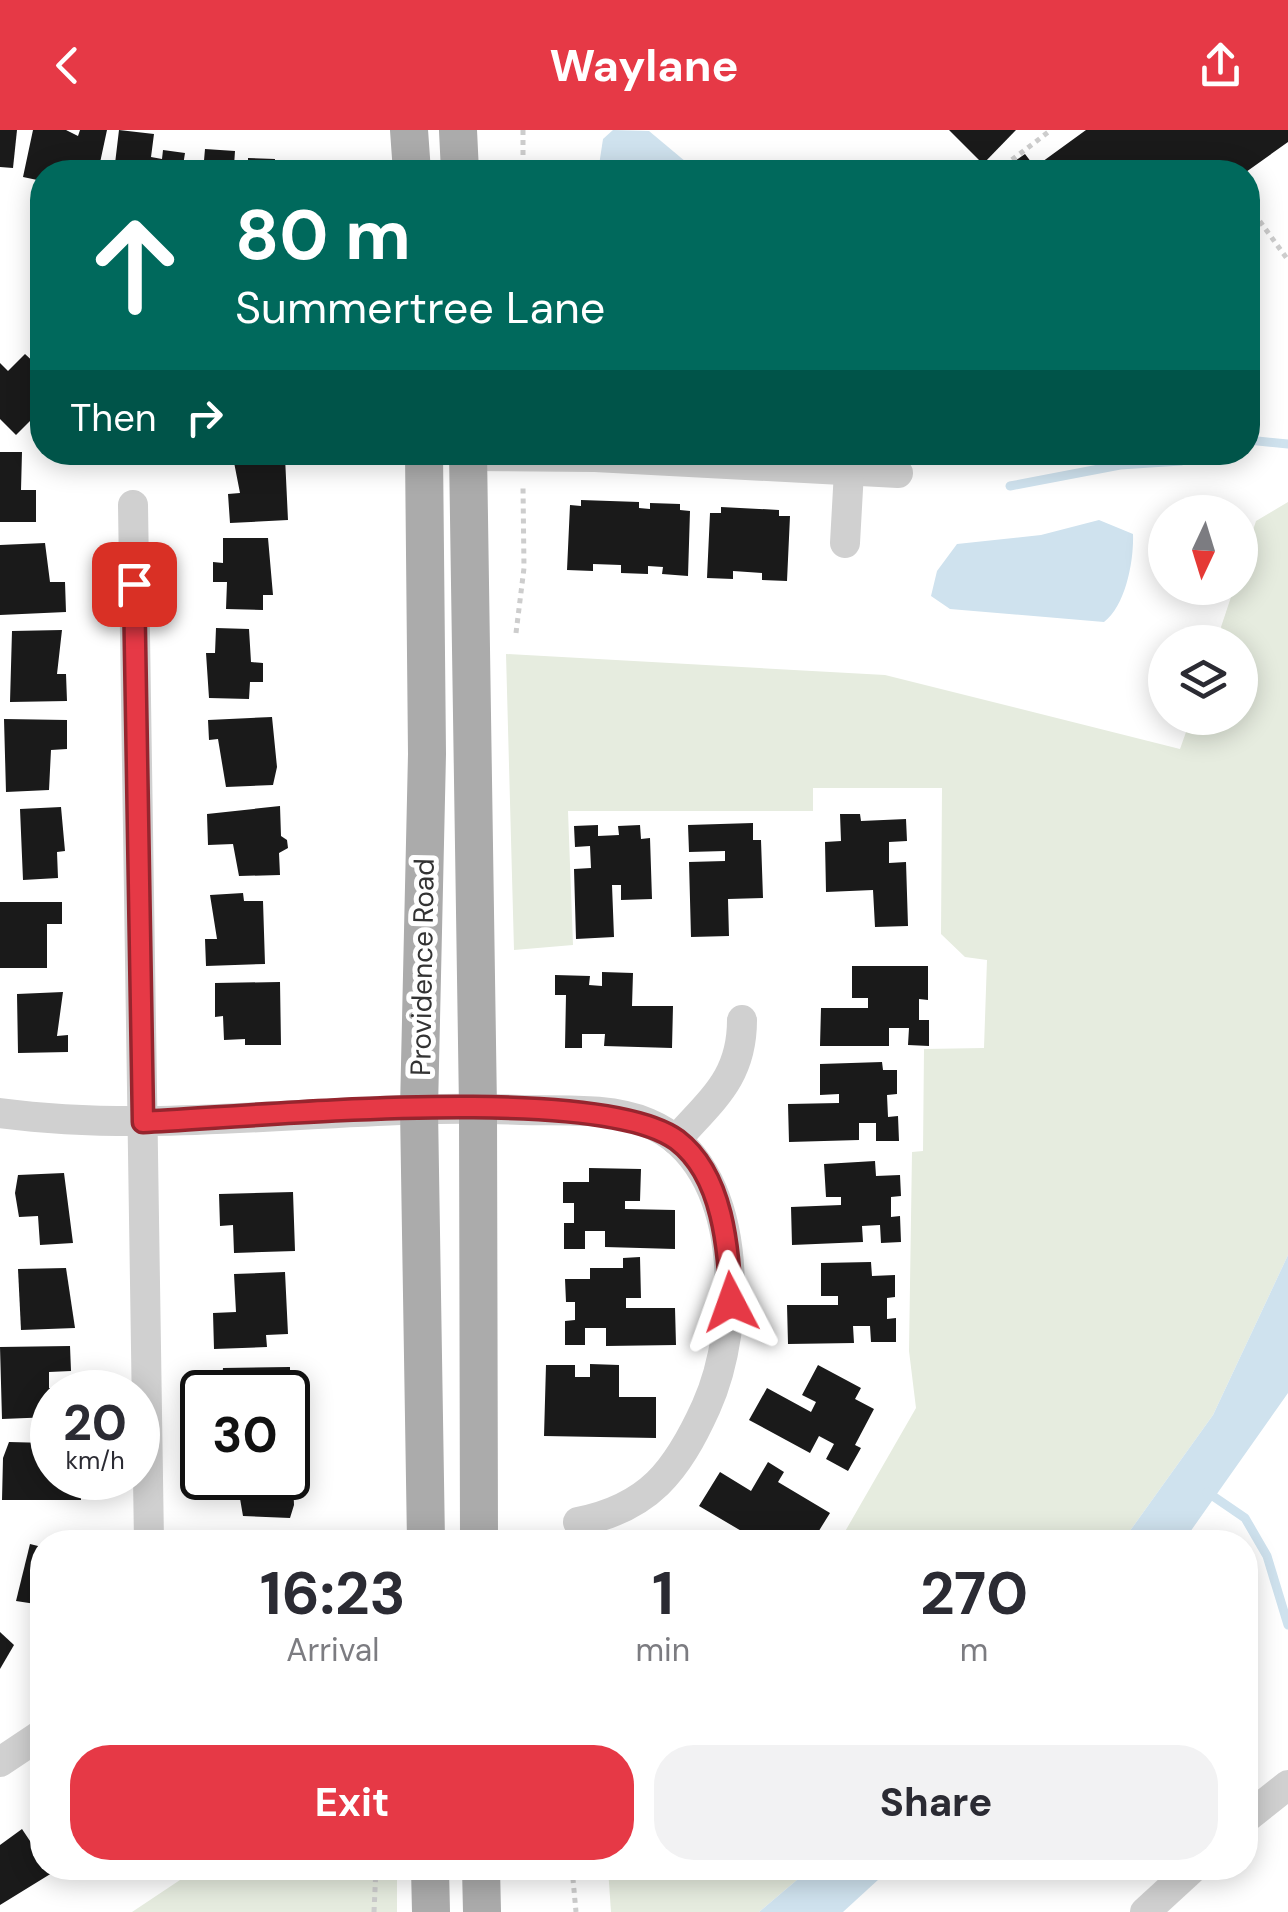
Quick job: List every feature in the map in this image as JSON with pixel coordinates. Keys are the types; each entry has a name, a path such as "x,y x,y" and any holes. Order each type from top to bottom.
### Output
{"main road":[{"path":"409,130 411,160"},
{"path":"458,130 459,160"},
{"name":"Providence Road","path":"424,465 428,754 420,1109 426,1530"},
{"name":"Providence Road","path":"468,465 478,1108 478,1530"},
{"path":"430,1880 431,1912"},
{"path":"482,1880 482,1912"}],"street":[{"path":"723,465 898,474"},
{"path":"845,543 849,470"},
{"path":"133,505 149,1530"},
{"path":"676,1140 733,1075 742,1052 742,1020"},
{"path":"0,1113 51,1120 143,1122 478,1108 621,1116 648,1123 676,1140 706,1178 720,1212 731,1302 724,1353 695,1431 667,1475 638,1502 611,1516 578,1522"},
{"path":"0,1762 30,1742"},
{"path":"1258,1809 1288,1785"},
{"path":"1145,1912 1180,1880"}],"path":[{"path":"523,130 523,160"},
{"path":"1012,160 1051,130"},
{"path":"1260,222 1288,260"},
{"path":"516,634 524,568 522,465"},
{"path":"374,1912 375,1880"},
{"path":"573,1880 576,1912"}],"shaded area":[{"path":"1288,502 1288,1255 1213,1415 1131,1530 846,1530 916,1408 909,1351 912,1152 923,1151 924,1049 984,1048 987,960 965,957 941,934 942,788 813,788 813,811 568,811 573,945 514,950 506,654 885,675 1180,749 1185,735 1258,735 1258,625 1222,625 1228,605 1258,605 1258,520"},
{"path":"180,1880 397,1880 397,1912 132,1912"},
{"path":"609,1880 797,1880 759,1912 611,1912"}],"water":[{"path":"613,130 649,131 684,160 600,160 603,139"},
{"path":"1099,520 1133,534 1127,581 1118,605 1104,622 950,609 931,596 937,571 957,544 1041,535"},
{"path":"1288,1255 1288,1393 1191,1530 1131,1530 1213,1415"},
{"path":"797,1880 878,1880 843,1912 759,1912"}],"building":[{"path":"0,130 17,130 13,168 0,167"},
{"path":"33,130 66,130 78,136 80,130 107,130 101,160 30,160 30,178 23,177"},
{"path":"119,130 154,134 151,157 162,159 163,150 185,153 184,160 115,160"},
{"path":"949,130 1016,130 987,160 979,160"},
{"path":"1086,130 1288,130 1288,142 1260,162 1045,160"},
{"path":"205,149 235,151 234,160 204,160"},
{"path":"25,354 30,359 30,421 16,435 0,419 0,363 8,371"},
{"path":"0,452 22,452 21,490 36,490 36,522 0,522"},
{"path":"235,465 285,465 288,520 230,523 228,494 240,493"},
{"path":"581,500 639,502 639,508 650,509 650,503 680,504 680,510 690,511 688,576 662,574 663,567 648,566 648,574 621,573 621,565 593,564 593,571 567,570 570,505 581,506"},
{"path":"721,507 779,510 779,516 790,516 787,581 762,580 762,573 733,571 733,579 707,578 710,513 721,513"},
{"path":"223,538 268,538 273,595 263,595 263,610 226,609 227,582 213,582 213,562 223,563"},
{"path":"45,543 50,582 65,582 66,612 0,615 0,545"},
{"path":"216,628 249,629 251,662 263,663 263,682 250,682 249,699 209,698 206,653 215,653"},
{"path":"62,630 57,674 66,674 67,701 10,702 12,631"},
{"path":"272,717 277,767 273,785 226,787 218,739 209,740 208,720"},
{"path":"4,719 67,720 67,749 51,750 49,790 6,792"},
{"path":"280,806 281,836 287,840 288,848 279,853 280,875 239,876 233,844 208,845 207,814"},
{"path":"61,807 65,851 57,852 58,878 23,880 20,809"},
{"path":"840,814 860,814 861,821 906,819 907,841 889,842 889,863 906,862 908,926 875,927 873,890 826,892 825,842 841,841"},
{"path":"753,823 753,840 761,840 763,898 728,899 729,936 691,937 689,862 725,861 725,851 689,852 688,825"},
{"path":"598,825 598,836 619,835 618,826 640,825 641,839 650,838 652,899 621,900 621,885 612,885 614,937 576,939 574,869 591,868 590,846 575,847 574,826"},
{"path":"243,893 244,901 263,901 265,964 206,966 205,939 217,939 210,895"},
{"path":"0,902 62,902 62,924 47,924 47,968 0,968"},
{"path":"852,966 928,966 928,1000 919,999 919,1020 929,1020 929,1046 908,1045 909,1028 889,1028 889,1046 820,1046 821,1008 868,1008 868,998 852,998"},
{"path":"602,972 633,973 632,1006 673,1006 672,1048 604,1046 605,1034 582,1034 582,1048 565,1048 566,995 555,995 555,975 590,976 589,985 602,986"},
{"path":"280,982 281,1045 245,1045 245,1039 224,1040 223,1016 215,1017 215,983"},
{"path":"63,992 57,1036 68,1035 68,1052 18,1053 17,994"},
{"path":"882,1062 883,1070 897,1070 897,1094 887,1095 888,1117 898,1116 899,1141 876,1141 876,1123 859,1123 859,1140 789,1142 788,1104 839,1103 839,1094 820,1095 820,1064"},
{"path":"875,1161 876,1176 900,1175 901,1196 891,1197 891,1217 900,1216 901,1242 881,1243 880,1225 862,1226 863,1242 792,1245 791,1207 841,1205 841,1197 826,1197 824,1164"},
{"path":"589,1168 641,1169 640,1201 625,1201 625,1209 675,1210 675,1249 605,1247 605,1231 585,1231 585,1249 564,1249 564,1223 574,1223 574,1203 563,1203 563,1182 589,1182"},
{"path":"64,1173 73,1243 40,1245 38,1216 19,1217 15,1193 18,1175"},
{"path":"293,1192 295,1251 234,1253 233,1225 220,1226 219,1194"},
{"path":"640,1257 641,1298 626,1298 626,1308 675,1308 676,1345 606,1346 606,1328 585,1328 585,1345 565,1345 565,1321 575,1320 575,1302 566,1302 565,1279 590,1279 590,1268 623,1268 623,1258"},
{"path":"871,1262 872,1276 895,1275 895,1297 887,1298 887,1319 896,1318 896,1342 871,1342 870,1326 853,1326 854,1343 788,1344 787,1305 838,1305 838,1296 821,1296 821,1263"},
{"path":"66,1268 75,1328 21,1330 18,1269"},
{"path":"285,1272 288,1334 266,1335 267,1347 214,1349 213,1313 236,1312 234,1274"},
{"path":"70,1346 71,1370 30,1370 30,1418 2,1419 0,1347"},
{"path":"590,1364 619,1365 619,1397 656,1397 656,1438 544,1436 546,1365 575,1365 575,1377 590,1377"},
{"path":"818,1365 861,1388 855,1399 874,1409 855,1445 861,1448 848,1471 826,1459 834,1444 819,1436 810,1453 749,1420 767,1388 811,1412 816,1402 802,1395"},
{"path":"290,1367 290,1370 223,1370"},
{"path":"9,1442 30,1443 30,1500 2,1500 3,1458"},
{"path":"768,1462 784,1472 778,1482 830,1513 819,1530 740,1530 699,1506 720,1472 751,1491"},
{"path":"240,1500 294,1500 290,1518 243,1516"},
{"path":"30,1544 30,1603 16,1601"},
{"path":"0,1632 14,1645 0,1669"},
{"path":"22,1829 30,1841 30,1880 41,1880 0,1905 0,1845"}],"waterway":[{"path":"1260,441 1288,444"},
{"path":"1010,486 1120,465"},
{"path":"1207,1492 1245,1518 1252,1530"},
{"path":"1258,1540 1267,1556 1288,1625"}],"route":[{"path":"134,584 143,1122 478,1108 592,1113 648,1123 684,1147 706,1178 720,1212 731,1302"}]}
